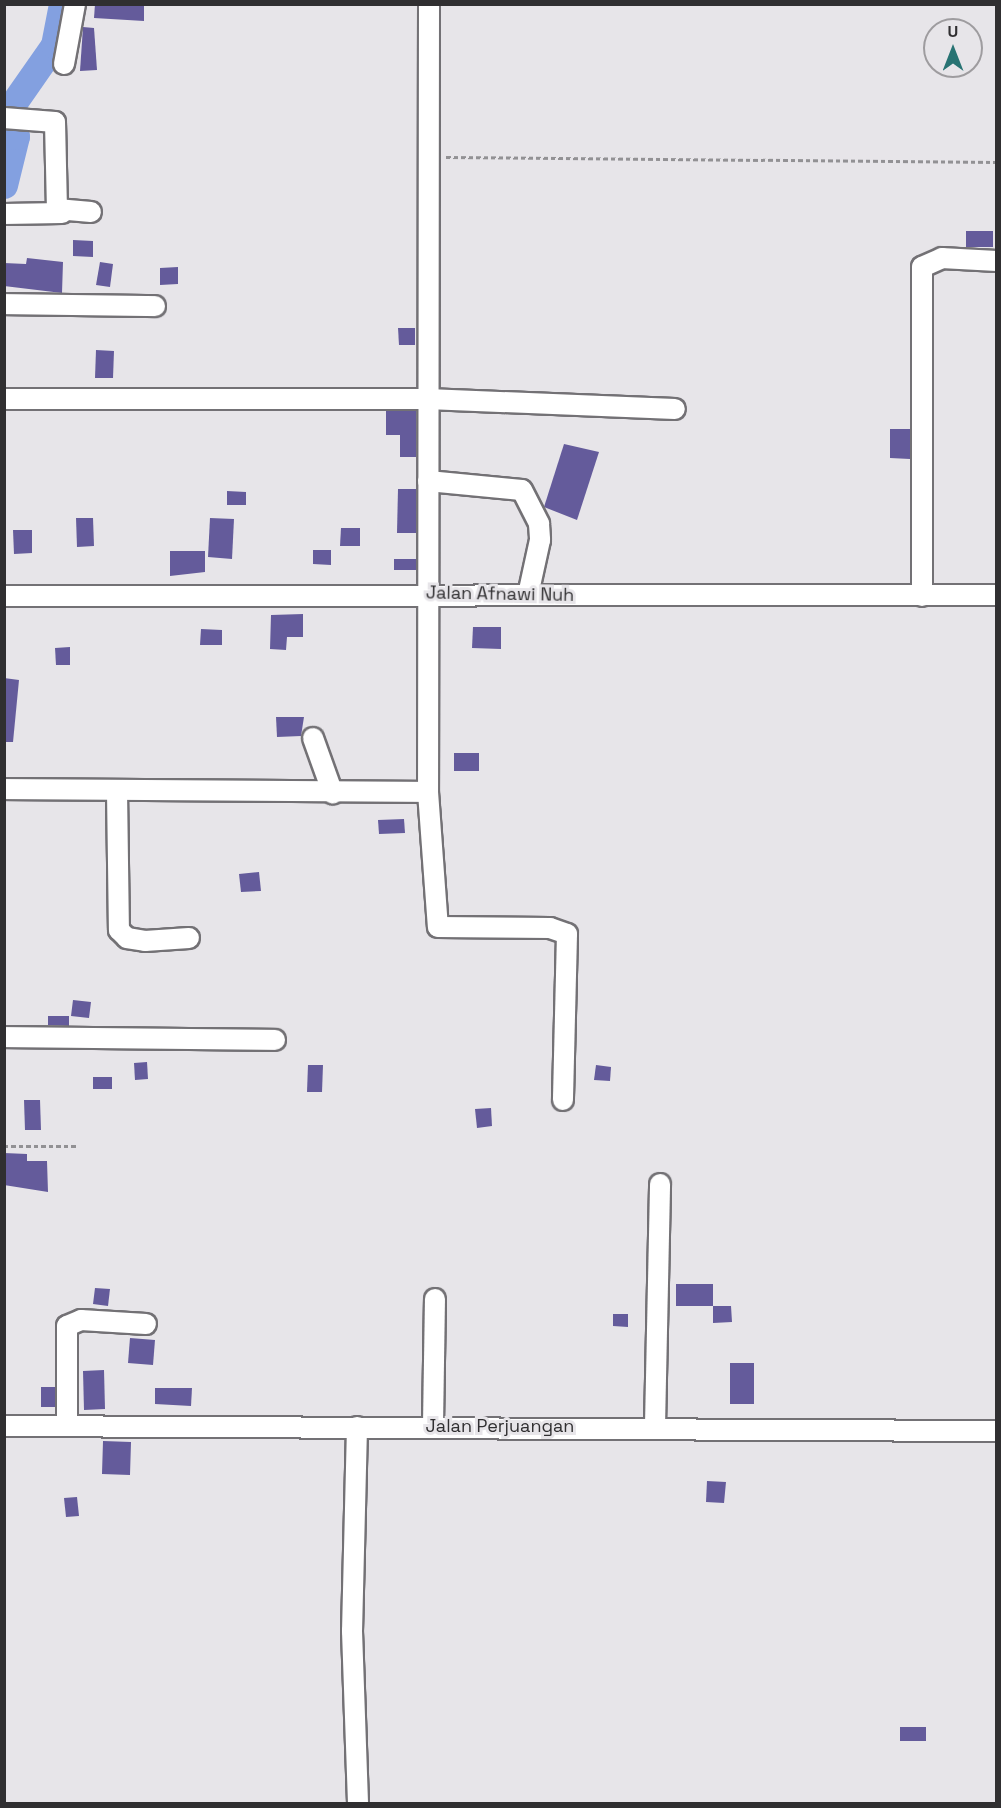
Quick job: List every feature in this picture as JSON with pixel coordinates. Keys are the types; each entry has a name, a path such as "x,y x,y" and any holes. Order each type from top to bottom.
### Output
{"street":[{"path":"64,63 75,4"},
{"path":"429,4 426,157 428,792 438,927 550,928 567,934 563,1101"},
{"path":"11,118 56,123 56,204 62,213"},
{"path":"5,214 91,212"},
{"path":"922,596 922,267 942,258 996,261"},
{"path":"4,304 155,306"},
{"path":"4,399 427,399 675,409"},
{"path":"428,481 522,490 539,524 540,540 528,595"},
{"name":"Jalan Afnawi Nuh","path":"4,596 429,593 996,595"},
{"path":"313,738 333,794"},
{"path":"4,789 65,792 333,794 428,792"},
{"path":"117,791 119,930 127,938 145,940 189,938"},
{"path":"4,1037 275,1040"},
{"path":"655,1426 660,1184"},
{"path":"433,1425 435,1299"},
{"path":"67,1425 67,1326 81,1320 146,1324"},
{"name":"Jalan Perjuangan","path":"4,1426 655,1426 996,1431"},
{"path":"357,1427 352,1631 358,1803"}],"path":[{"path":"426,157 996,162"},
{"path":"4,1146 77,1146"}],"building":[{"path":"95,4 144,4 144,21 94,18"},
{"path":"83,27 94,28 97,70 80,71"},
{"path":"966,231 993,231 993,247 966,247"},
{"path":"73,240 93,241 93,257 73,256"},
{"path":"27,258 63,262 62,293 4,286 4,263 26,264"},
{"path":"100,262 113,264 110,287 96,285"},
{"path":"178,267 178,284 160,285 160,268"},
{"path":"398,328 415,328 415,345 399,345"},
{"path":"96,350 114,351 113,378 95,378"},
{"path":"386,411 416,411 416,457 400,457 400,435 386,435"},
{"path":"890,429 910,429 910,459 890,458"},
{"path":"564,444 599,452 577,520 544,507"},
{"path":"398,489 416,489 416,533 397,533"},
{"path":"227,491 246,492 246,505 227,505"},
{"path":"76,518 93,518 94,546 77,547"},
{"path":"210,518 234,519 232,559 208,557"},
{"path":"341,528 360,528 360,546 340,546"},
{"path":"13,530 32,530 32,553 14,554"},
{"path":"313,550 331,550 331,565 313,564"},
{"path":"170,551 205,551 205,572 170,576"},
{"path":"394,559 416,559 416,570 394,570"},
{"path":"303,614 303,637 287,637 286,650 270,649 271,615"},
{"path":"473,627 501,627 501,649 472,648"},
{"path":"201,629 222,630 222,645 200,645"},
{"path":"70,647 70,665 56,665 55,648"},
{"path":"4,678 19,680 13,742 4,742"},
{"path":"276,717 304,717 301,736 277,737"},
{"path":"454,753 479,753 479,771 454,771"},
{"path":"404,819 405,833 379,834 378,820"},
{"path":"259,872 261,891 241,892 239,874"},
{"path":"73,1000 91,1002 89,1018 71,1016"},
{"path":"48,1016 69,1016 69,1026 48,1025"},
{"path":"147,1062 148,1079 135,1080 134,1063"},
{"path":"308,1065 323,1065 322,1092 307,1092"},
{"path":"596,1065 611,1067 610,1081 594,1080"},
{"path":"93,1077 112,1077 112,1089 93,1089"},
{"path":"24,1100 40,1100 41,1130 25,1130"},
{"path":"491,1108 492,1126 477,1128 475,1109"},
{"path":"4,1153 27,1154 27,1161 47,1161 48,1192 4,1185"},
{"path":"676,1284 713,1284 713,1306 676,1306"},
{"path":"95,1288 110,1289 108,1306 93,1304"},
{"path":"713,1306 731,1306 732,1322 713,1323"},
{"path":"613,1314 628,1314 628,1327 613,1326"},
{"path":"130,1338 155,1340 153,1365 128,1363"},
{"path":"730,1363 754,1363 754,1404 730,1404"},
{"path":"104,1370 105,1409 84,1410 83,1371"},
{"path":"41,1387 55,1387 55,1407 41,1407"},
{"path":"155,1388 192,1388 191,1406 155,1404"},
{"path":"103,1441 131,1442 130,1475 102,1474"},
{"path":"707,1481 726,1482 724,1503 706,1502"},
{"path":"77,1497 79,1516 66,1517 64,1498"},
{"path":"900,1727 926,1727 926,1741 900,1741"}],"waterway":[{"path":"4,185 16,136 8,111 54,45 62,4"}]}
